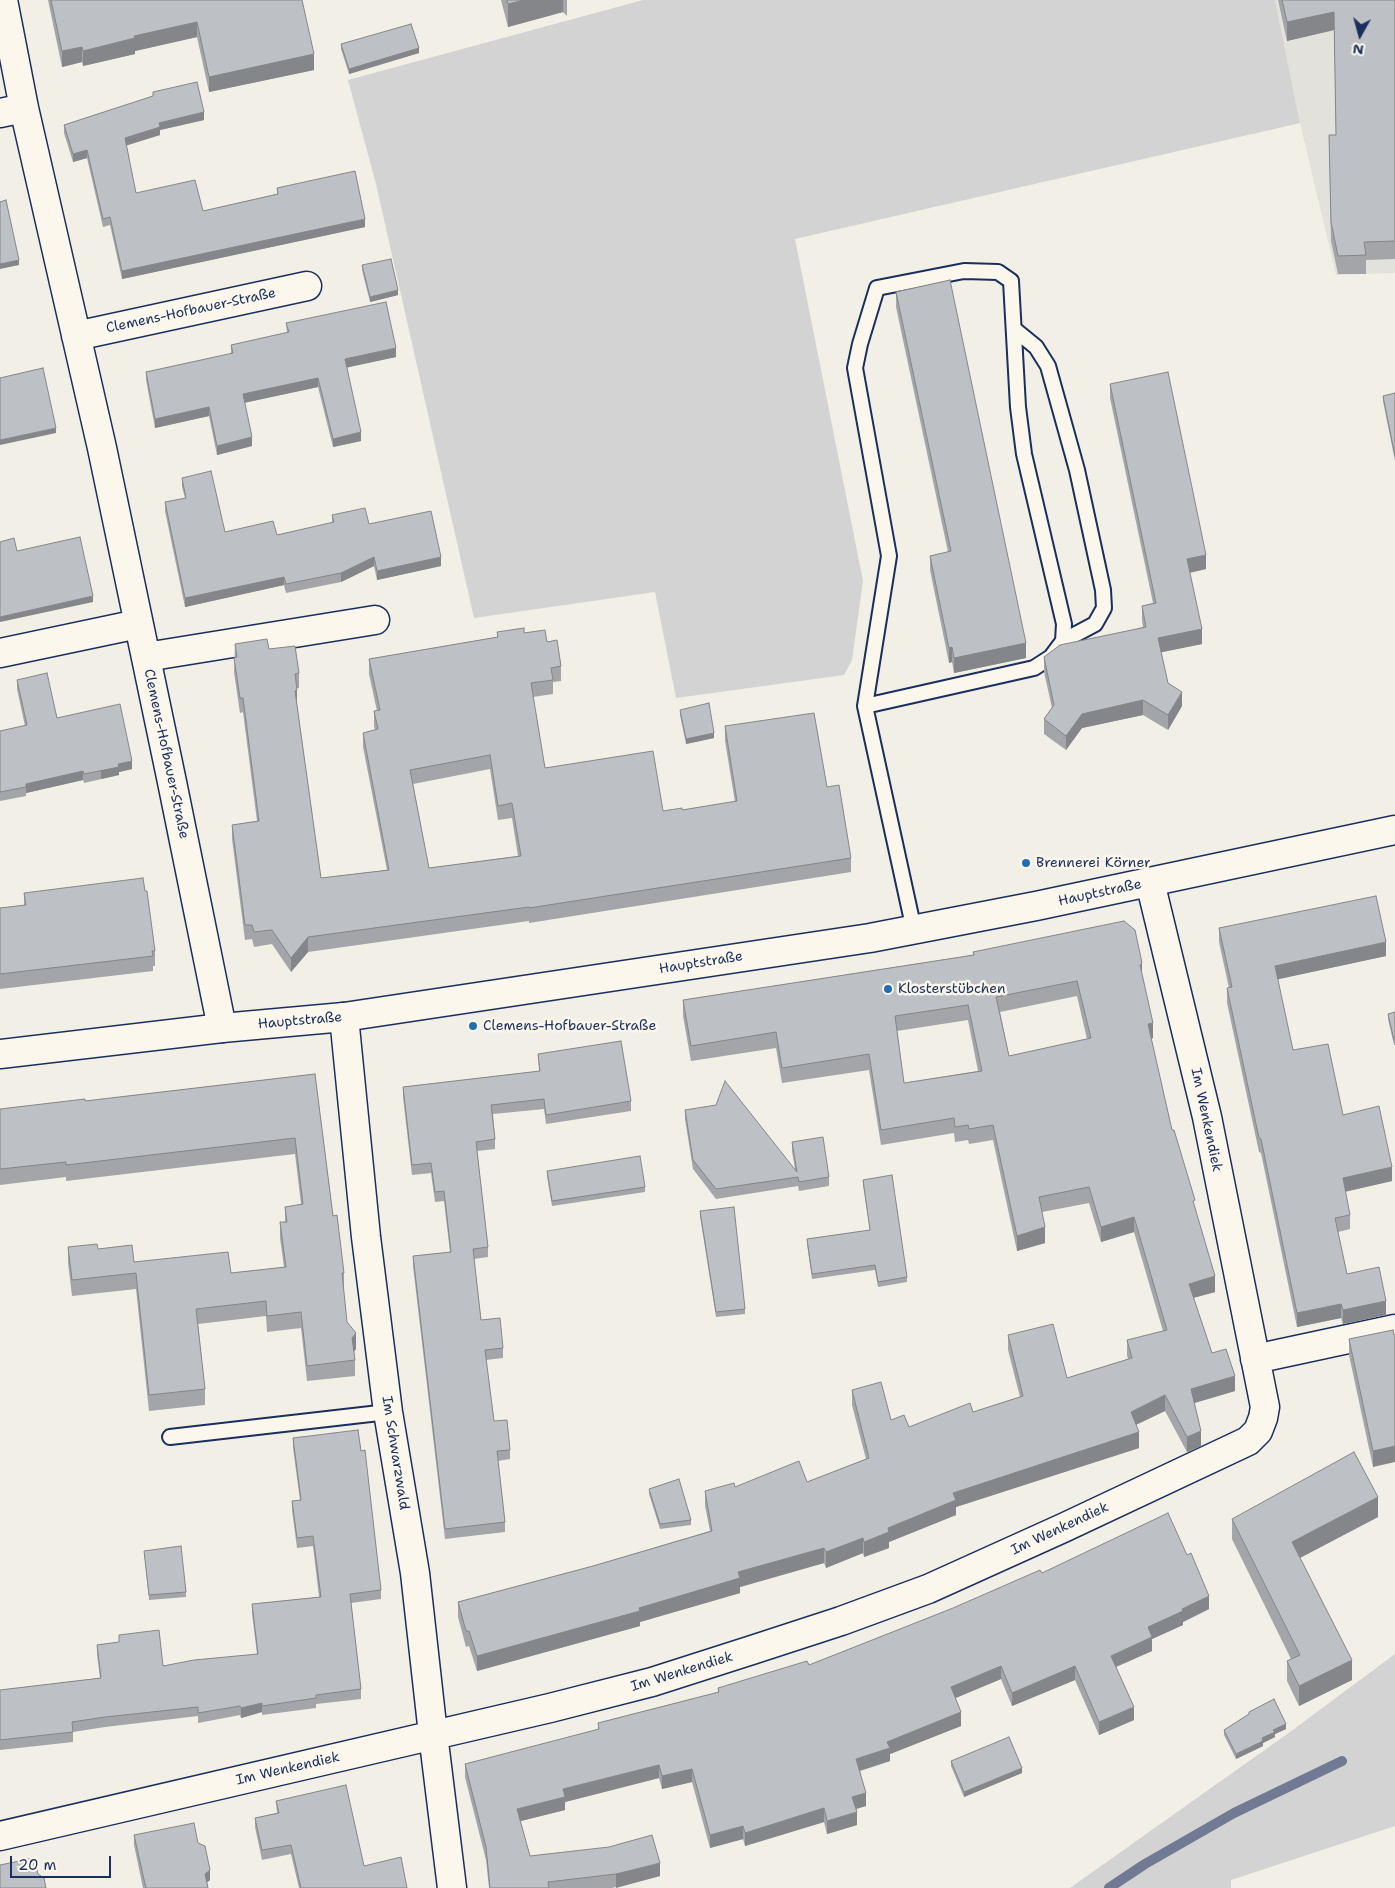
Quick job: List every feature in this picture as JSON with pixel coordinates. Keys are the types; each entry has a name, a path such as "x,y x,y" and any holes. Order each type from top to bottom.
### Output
{"street":[{"name":"Clemens-Hofbauer-Straße","path":"3,0 12,110 76,336 104,458 222,1028"},
{"name":"Clemens-Hofbauer-Straße","path":"76,336 307,286"},
{"name":"Clemens-Hofbauer-Straße","path":"146,656 375,620"},
{"path":"0,653 138,624"},
{"name":"Hauptstraße","path":"0,1054 222,1028 344,1017 914,930 1395,832"},
{"name":"Im Wenkendiek","path":"0,1836 550,1708 652,1682 841,1622 928,1589 1248,1441 1258,1431 1265,1407 1207,1117 1150,882"},
{"name":"Im Schwarzwald","path":"344,1017 366,1237 388,1412 415,1573 452,1888"},
{"path":"1255,1358 1395,1329"}],"lane":[{"path":"914,930 864,706 889,556 855,368 860,344 877,288 964,271 998,272 1011,281 1018,407 1024,454 1064,624 1063,641"},
{"path":"864,706 1034,668 1051,657 1063,641 1094,624 1104,608 1103,590 1077,470 1048,366 1036,347 1014,329"},
{"path":"170,1437 388,1412"}],"shaded area":[{"path":"643,0 1275,0 1300,123 795,239 863,581 852,660 844,675 676,698 655,592 474,618 376,184 348,80"},
{"path":"1275,0 1395,0 1395,273 1336,275 1300,123"},
{"path":"1395,1654 1395,1826 1231,1880 1231,1888 1070,1888 1290,1732"}],"building":[{"path":"51,0 302,0 314,54 209,77 197,22 134,36 135,38 83,51 82,47 62,51"},
{"path":"507,0 524,0 508,4"},
{"path":"1282,0 1395,0 1395,241 1364,242 1366,255 1338,256 1331,222 1329,135 1336,135 1334,12 1287,22"},
{"path":"411,24 419,48 349,69 341,44"},
{"path":"197,82 204,112 159,123 160,127 125,138 136,193 195,180 203,211 278,194 277,188 355,171 365,219 122,271 110,217 103,219 87,150 73,154 64,125 153,96 153,92"},
{"path":"6,200 19,260 0,264 0,202"},
{"path":"391,259 398,290 370,297 362,265"},
{"path":"950,280 1026,643 954,658 952,647 949,648 930,556 951,551 896,292"},
{"path":"386,302 396,348 345,359 361,432 333,439 318,378 243,394 252,437 217,446 209,407 155,419 146,372 233,353 231,345 289,332 286,323"},
{"path":"43,368 56,428 0,440 0,378"},
{"path":"1168,372 1206,555 1187,559 1202,629 1158,638 1168,683 1182,692 1168,715 1143,700 1082,714 1066,736 1044,719 1054,705 1044,657 1060,645 1146,627 1142,606 1156,603 1110,384"},
{"path":"1395,393 1395,456 1383,396"},
{"path":"211,471 225,532 273,521 277,535 334,522 332,515 365,508 369,524 431,511 441,557 377,571 374,557 341,573 286,584 284,577 185,598 165,502 186,498 182,478"},
{"path":"80,537 93,596 0,617 0,542 14,538 17,551"},
{"path":"524,628 524,633 545,630 547,642 557,640 561,666 551,668 553,680 531,683 545,768 653,751 663,811 682,808 682,810 737,801 725,726 814,713 827,787 839,785 851,858 529,908 308,937 291,958 272,930 254,932 252,925 245,925 232,825 259,821 243,698 240,698 234,658 237,657 235,644 267,639 269,649 295,646 299,673 295,674 297,690 295,691 321,878 389,870 363,733 378,729 374,711 380,710 369,659 498,637 497,632","holes":["490,755 498,806 512,803 521,856 429,868 410,770"]},
{"path":"47,673 57,718 120,704 132,761 118,764 119,767 84,774 83,771 26,784 26,787 0,792 0,731 27,725 17,680"},
{"path":"709,703 714,733 686,739 680,710"},
{"path":"143,878 145,891 147,891 155,951 152,951 153,956 0,974 0,908 26,905 24,893"},
{"path":"1376,896 1386,942 1275,966 1293,1050 1328,1044 1343,1115 1379,1106 1392,1167 1343,1178 1350,1215 1335,1218 1347,1274 1379,1267 1386,1301 1343,1310 1341,1304 1297,1313 1227,988 1232,987 1219,928"},
{"path":"1124,921 1135,930 1142,963 1140,965 1153,1023 1148,1024 1172,1130 1174,1130 1195,1200 1193,1201 1215,1276 1189,1284 1212,1353 1226,1349 1235,1376 1191,1389 1201,1431 1187,1437 1165,1395 1131,1412 1139,1432 953,1493 956,1500 888,1528 889,1532 864,1542 863,1538 826,1552 824,1548 738,1572 740,1578 639,1608 640,1611 477,1656 469,1631 466,1631 458,1602 593,1566 712,1531 705,1491 734,1483 735,1487 799,1461 807,1482 869,1458 852,1390 881,1382 891,1420 904,1415 909,1427 970,1403 973,1412 1023,1396 1008,1335 1053,1324 1067,1378 1132,1358 1127,1340 1167,1330 1134,1217 1101,1227 1089,1187 1039,1197 1045,1227 1017,1236 993,1125 969,1129 968,1125 955,1127 954,1118 881,1130 869,1054 782,1068 776,1032 691,1046 683,1000 974,955 973,952","holes":["1077,981 1091,1038 1009,1056 996,997","968,1005 982,1071 904,1083 895,1016"]},
{"path":"1395,1012 1395,1040 1394,1040 1388,1014"},
{"path":"621,1041 631,1101 546,1115 544,1099 491,1105 495,1139 476,1142 488,1247 473,1249 481,1320 500,1318 503,1348 485,1350 494,1421 507,1420 510,1450 497,1451 505,1522 445,1529 413,1256 451,1252 444,1191 435,1192 431,1163 412,1165 403,1087 540,1071 538,1054"},
{"path":"315,1074 333,1216 337,1215 344,1273 342,1273 347,1322 356,1333 352,1338 355,1360 307,1366 301,1312 267,1316 266,1301 196,1309 205,1389 149,1395 136,1273 72,1280 68,1247 97,1244 98,1249 132,1245 134,1262 228,1252 231,1273 286,1267 280,1222 287,1222 285,1207 303,1204 295,1138 66,1165 66,1162 0,1169 0,1109"},
{"path":"725,1081 797,1172 792,1142 823,1137 829,1177 799,1182 798,1177 716,1189 693,1160 685,1110 716,1105"},
{"path":"640,1156 645,1187 552,1201 547,1171"},
{"path":"892,1175 907,1277 878,1282 875,1265 812,1274 807,1239 870,1230 863,1180"},
{"path":"734,1207 745,1309 716,1312 700,1211"},
{"path":"1393,1330 1395,1334 1395,1446 1373,1451 1349,1339"},
{"path":"358,1430 361,1451 365,1450 381,1590 350,1594 361,1689 316,1695 316,1698 262,1706 262,1703 241,1708 240,1706 198,1713 198,1707 105,1717 72,1722 73,1732 0,1740 0,1690 101,1678 97,1645 119,1642 119,1635 159,1630 163,1666 194,1660 258,1654 252,1604 321,1597 313,1536 297,1538 292,1501 301,1500 293,1438"},
{"path":"1354,1452 1378,1497 1292,1542 1352,1660 1299,1686 1287,1661 1300,1655 1232,1519"},
{"path":"679,1479 691,1520 660,1524 649,1489"},
{"path":"1168,1513 1187,1555 1191,1553 1209,1596 1182,1609 1183,1611 1148,1627 1152,1637 1111,1656 1134,1707 1099,1722 1075,1666 1012,1693 1001,1666 951,1687 961,1712 887,1742 890,1748 856,1759 866,1793 852,1797 857,1812 827,1821 824,1808 745,1833 743,1826 710,1835 692,1769 662,1776 659,1765 563,1789 565,1797 517,1809 530,1856 609,1847 652,1835 660,1863 616,1874 548,1882 549,1888 490,1888 486,1847 465,1764 599,1729 598,1723 719,1692 718,1688 807,1661 809,1665 953,1608 1040,1570 1042,1573"},
{"path":"181,1546 186,1592 149,1595 144,1551"},
{"path":"1274,1699 1286,1724 1262,1738 1263,1741 1236,1754 1224,1730 1249,1714 1249,1712"},
{"path":"1009,1737 1022,1768 964,1792 951,1761"},
{"path":"346,1785 364,1866 401,1857 407,1888 301,1888 291,1845 262,1850 255,1818 279,1813 276,1801"},
{"path":"194,1823 198,1843 205,1846 210,1870 205,1874 208,1888 146,1888 134,1835"},
{"path":"34,1858 38,1874 44,1878 46,1888 0,1888 0,1865"}],"waterway":[{"path":"1109,1888 1145,1864 1234,1813 1342,1761"}],"place":[{"name":"Brennerei Körner","path":"1026,863"},
{"name":"Klosterstübchen","path":"888,989"},
{"name":"Clemens-Hofbauer-Straße","path":"473,1026"}]}
